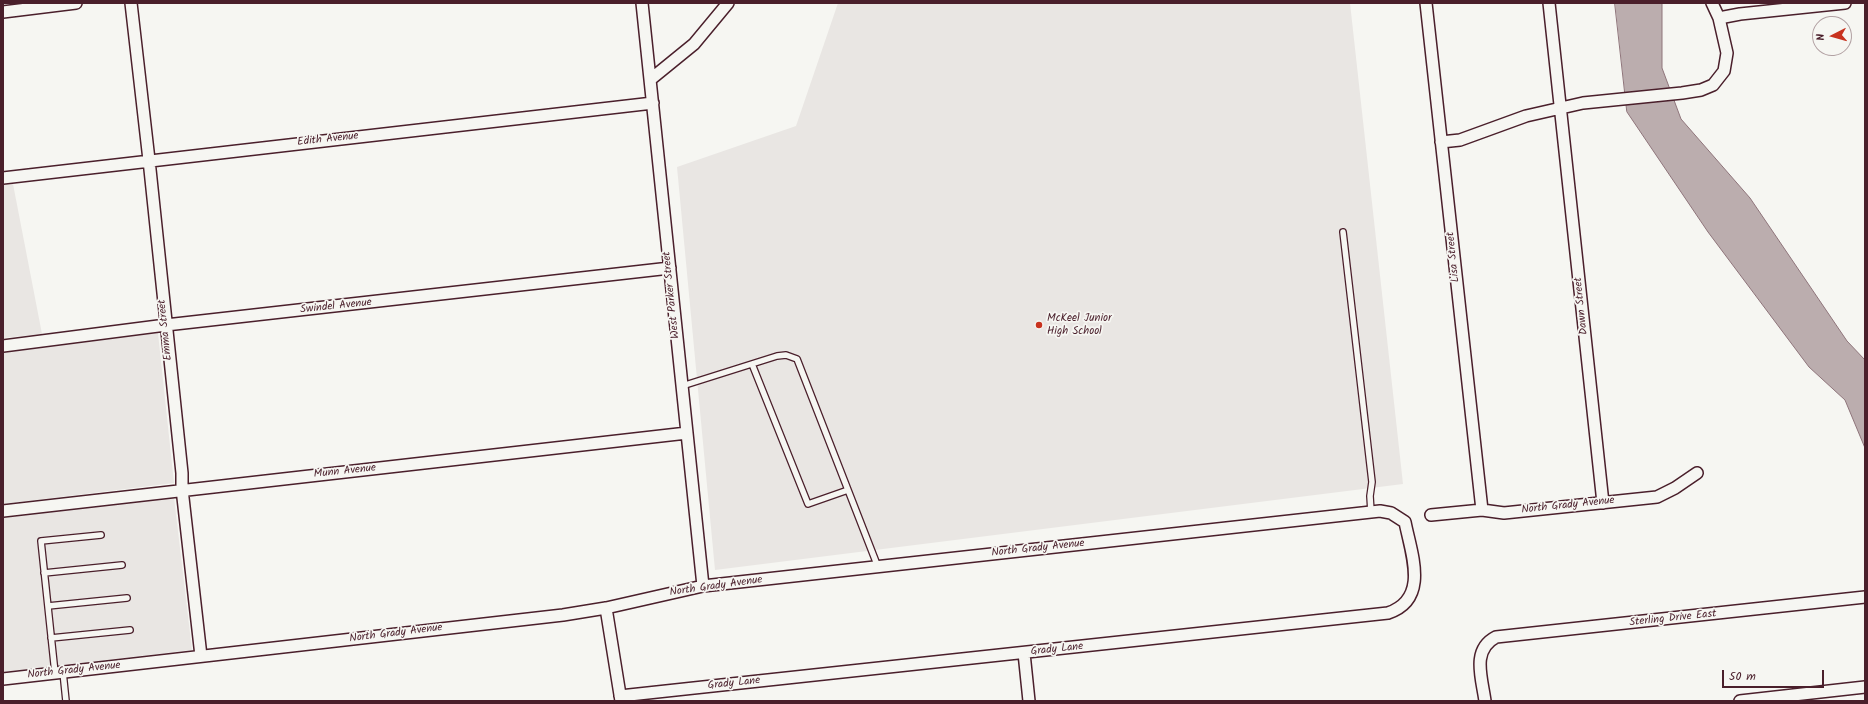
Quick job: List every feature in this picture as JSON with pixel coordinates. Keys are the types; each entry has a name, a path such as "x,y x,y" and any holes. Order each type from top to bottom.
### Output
{"street":[{"path":"3,12 76,3"},
{"name":"Emma Street","path":"130,3 150,160 182,473 182,490 201,656"},
{"name":"West Parker Street","path":"642,3 703,586"},
{"path":"651,79 694,44 728,3"},
{"name":"Lisa Street","path":"1426,3 1482,510"},
{"name":"Dawn Street","path":"1549,3 1603,502"},
{"path":"1441,142 1460,140 1526,116 1582,103 1701,90 1713,85 1724,71 1727,53 1720,18 1712,3"},
{"path":"1720,18 1740,14 1845,3"},
{"name":"Edith Avenue","path":"3,178 653,103"},
{"name":"Swindel Avenue","path":"3,346 166,325 670,268"},
{"name":"Munn Avenue","path":"3,511 687,433"},
{"name":"North Grady Avenue","path":"1431,515 1482,510 1504,513 1657,497 1675,488 1697,473"},
{"name":"North Grady Avenue","path":"3,679 563,615 606,608 703,586 1380,511 1391,513 1404,522"},
{"name":"Grady Lane","path":"620,698 1388,613 1398,610 1407,602 1413,591 1416,578 1404,522"},
{"name":"Sterling Drive East","path":"1485,701 1480,658 1487,642 1496,637 1865,597"},
{"path":"606,608 620,698"},
{"path":"1024,653 1029,701"},
{"path":"1740,701 1865,688"}],"lane":[{"path":"1343,232 1372,482 1370,496 1371,512"},
{"path":"682,386 786,355 797,359 878,567"},
{"path":"752,364 808,504 848,490"},
{"path":"66,701 51,638 41,541 101,535"},
{"path":"44,573 122,565"},
{"path":"48,606 127,598"},
{"path":"51,638 130,630"}],"shaded area":[{"name":"McKeel Junior High School","path":"838,3 1350,3 1403,484 715,570 677,167 796,126"},
{"path":"1615,3 1662,3 1662,68 1681,119 1750,198 1847,341 1865,360 1865,448 1845,400 1809,367 1708,232 1627,112"},
{"path":"13,184 42,334 3,338 3,185"},
{"path":"158,333 174,483 3,504 3,353"},
{"path":"174,497 192,650 3,672 3,518"}],"place":[{"name":"McKeel Junior High School","path":"1039,325"}]}
